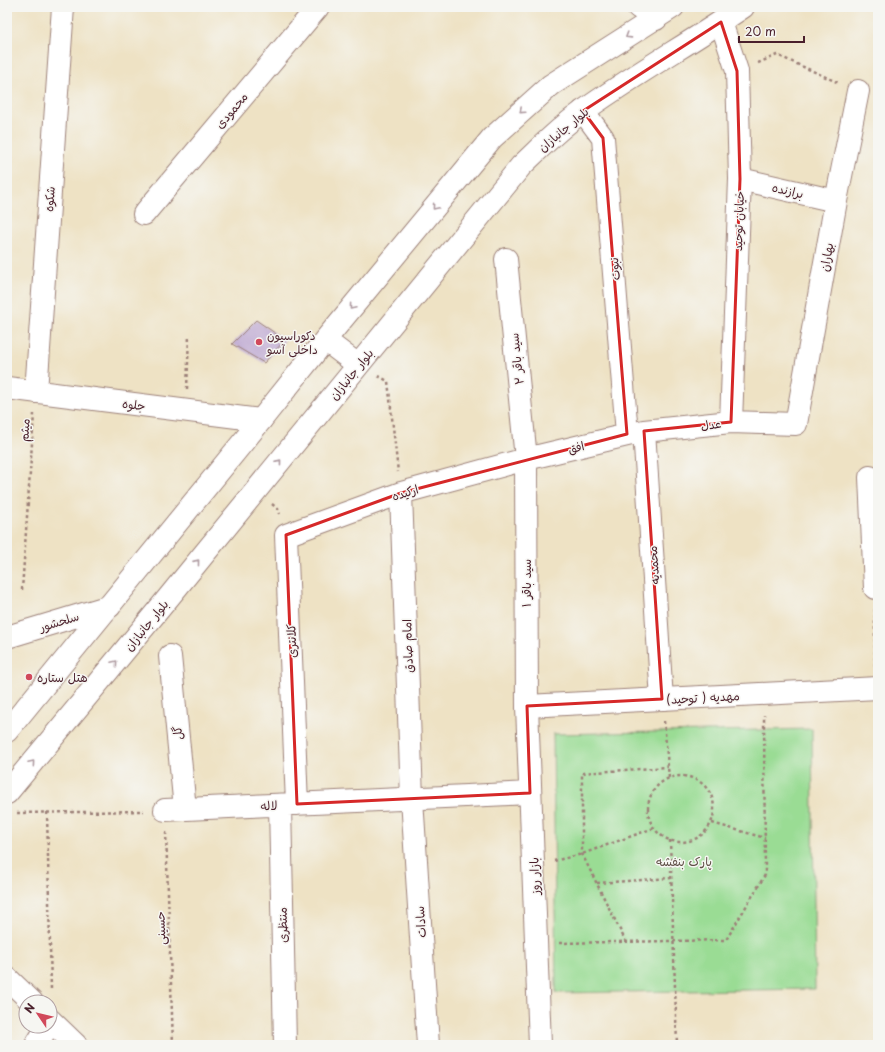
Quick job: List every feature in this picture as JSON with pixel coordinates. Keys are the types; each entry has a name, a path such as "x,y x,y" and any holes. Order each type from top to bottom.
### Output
{"street":[{"name":"شکوه","path":"36,392 63,7"},
{"name":"محمودی","path":"144,214 318,7"},
{"path":"638,7 664,13"},
{"name":"بلوار جانبازان","path":"10,803 257,489 520,166 583,111 743,7"},
{"path":"7,731 325,340 492,138 551,85 664,13"},
{"name":"خیابان توحید","path":"721,22 736,71 740,179 731,422"},
{"name":"بهاران","path":"796,424 836,201 858,91"},
{"name":"نبوت","path":"583,111 603,138 636,432"},
{"name":"برازنده","path":"740,179 836,201"},
{"name":"سید باقر ۲","path":"506,259 526,459"},
{"path":"325,340 358,365"},
{"name":"جلوه","path":"7,388 261,420"},
{"name":"عدل","path":"636,432 731,422 796,424"},
{"name":"افق","path":"526,459 636,432"},
{"name":"محمدیه","path":"636,432 662,699"},
{"name":"ارکیده","path":"286,535 401,493 526,459"},
{"name":"سید باقر ۱","path":"526,459 527,706"},
{"path":"870,477 876,588"},
{"name":"امام صادق","path":"401,493 412,799"},
{"name":"کلانتری","path":"286,535 289,804"},
{"name":"سلحشور","path":"7,637 110,606"},
{"name":"گل","path":"170,656 175,810"},
{"name":"مهدیه ( توحید)","path":"527,706 877,688"},
{"name":"بازار روز","path":"527,706 540,1045"},
{"name":"لاله","path":"175,810 530,793"},
{"name":"سادات","path":"412,799 428,1045"},
{"name":"منتظری","path":"285,1045 289,804"},
{"path":"7,978 24,994"},
{"path":"58,1030 76,1045"},
{"path":"36,1045 43,1034"}],"path":[{"path":"736,71 777,55 858,91"},
{"path":"186,411 189,336"},
{"path":"358,365 388,381 401,493"},
{"name":"میثم","path":"22,590 36,392"},
{"path":"257,489 278,509 286,535"},
{"path":"876,588 877,688"},
{"path":"536,944 726,940 765,875 764,694"},
{"path":"662,699 669,778"},
{"path":"626,942 582,854 582,773 668,767"},
{"path":"688,776 706,786 714,804 712,823 701,836 686,842 670,840 661,835 654,828 649,814 650,800 657,787 669,778 688,776"},
{"path":"10,803 47,812 175,810"},
{"name":"حسینی","path":"173,1045 175,810"},
{"path":"47,812 50,994"},
{"path":"712,823 765,838"},
{"path":"533,866 582,854 654,828"},
{"path":"670,840 677,1045"},
{"path":"597,883 671,878"}],"highlighted area":[{"path":"721,22 737,71 740,179 731,422 644,431 662,699 527,706 530,793 297,804 286,535 401,493 627,434 603,138 583,111"}],"green space":[{"name":"پارک بنفشه","path":"812,729 815,989 556,993 553,734"}],"building":[{"name":"دکوراسیون داخلی آسو","path":"256,320 285,340 264,363 232,344"}],"place":[{"name":"دکوراسیون داخلی آسو","path":"259,342"},
{"name":"هتل ستاره","path":"29,677"}]}
